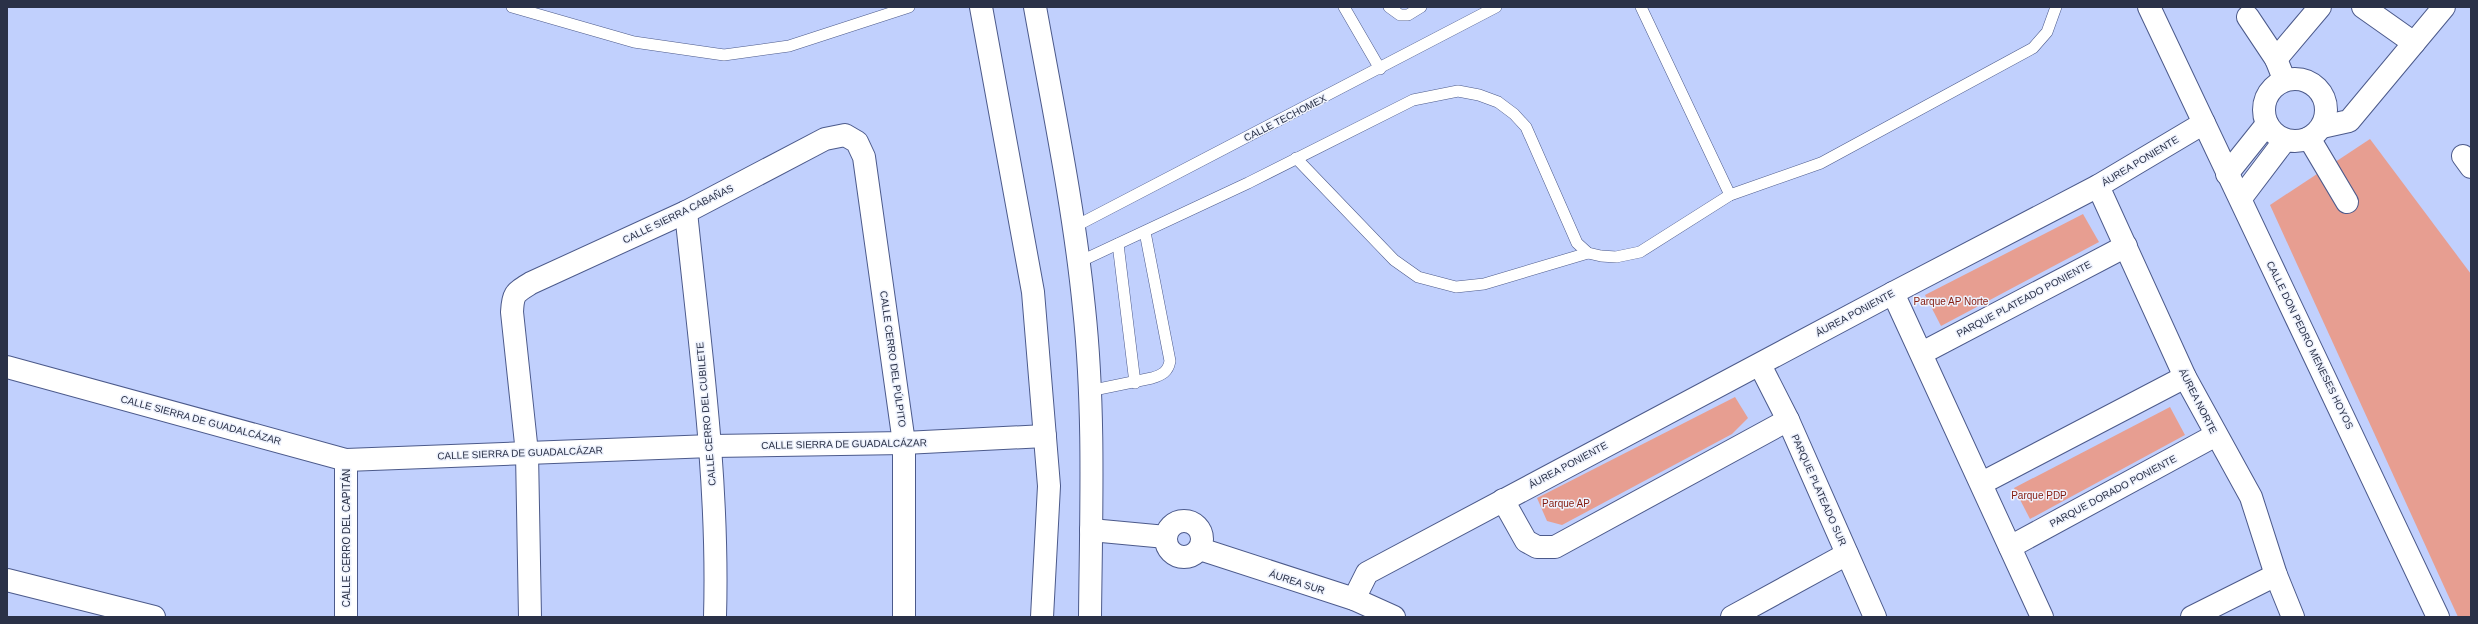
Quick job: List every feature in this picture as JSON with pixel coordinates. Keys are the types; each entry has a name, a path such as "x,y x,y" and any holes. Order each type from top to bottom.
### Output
{"street":[{"path":"981,7 1033,292 1049,486 1042,617"},
{"path":"1035,7 1074,227 1085,310 1092,452 1090,617"},
{"name":"CALLE DON PEDRO MENESES HOYOS","path":"2149,7 2182,73 2227,174 2241,198 2438,617"},
{"path":"2276,59 2320,7"},
{"path":"2362,7 2414,43"},
{"path":"2315,132 2327,110 2321,92 2307,81 2284,79 2272,88 2265,99 2263,112 2267,124 2275,134 2285,140 2298,142 2315,132 2349,121 2444,7"},
{"path":"2248,17 2276,59 2284,79"},
{"name":"ÁUREA PONIENTE","path":"1354,599 1367,573 1760,365 1892,292 2098,186 2204,123"},
{"path":"2227,174 2267,124"},
{"path":"2315,132 2347,202"},
{"name":"CALLE SIERRA CABAÑAS","path":"527,453 512,312 513,298 516,292 531,283 686,212 825,138 845,135"},
{"name":"CALLE CERRO DEL PÚLPITO","path":"845,135 857,142 864,157 904,443 904,617"},
{"path":"2241,198 2285,140"},
{"name":"ÁUREA NORTE","path":"2098,186 2186,377 2216,436 2251,497 2276,575 2293,617"},
{"name":"CALLE CERRO DEL CUBILETE","path":"686,212 711,446 716,575 715,617"},
{"name":"PARQUE PLATEADO PONIENTE","path":"1922,353 2126,246"},
{"path":"1892,292 1922,353 2042,617"},
{"name":"PARQUE PLATEADO SUR","path":"1760,365 1788,420 1875,617"},
{"name":"CALLE SIERRA DE GUADALCÁZAR","path":"7,367 346,460 711,446 904,443 1045,436"},
{"path":"1982,483 2186,377"},
{"path":"1503,500 1526,541 1537,548 1555,547 1788,420"},
{"name":"PARQUE DORADO PONIENTE","path":"2010,547 2216,436"},
{"path":"527,453 530,617"},
{"name":"CALLE CERRO DEL CAPITÁN","path":"346,460 346,617"},
{"name":"ÁUREA SUR","path":"1091,530 1166,537 1168,549 1178,556 1190,556 1200,549 1354,599 1394,617"},
{"path":"1732,617 1847,554"},
{"path":"2192,617 2276,575"},
{"path":"7,580 154,617"}],"lane":[{"path":"512,7 634,42 724,56 789,46 909,7"},
{"path":"1344,7 1380,69"},
{"path":"1389,7 1400,16 1408,15 1421,7"},
{"name":"CALLE TECHOMEX","path":"1074,227 1380,69 1496,7"},
{"path":"1641,7 1730,195"},
{"path":"1296,158 1394,260 1418,277 1456,288 1484,284 1588,253 1616,257 1640,252 1730,195 1821,163 2033,48 2047,32 2056,7"},
{"path":"1079,262 1145,232 1413,100 1458,91 1479,95 1498,102 1514,114 1526,127 1577,243 1588,253"},
{"path":"1089,391 1135,383 1161,375 1169,367 1170,361 1145,232"},
{"path":"1118,244 1135,383"}],"green space":[{"path":"2370,139 2471,274 2471,617 2458,617 2270,205"},
{"name":"Parque AP Norte","path":"2083,214 2099,242 1941,326 1925,295"},
{"name":"Parque AP","path":"1735,397 1748,418 1732,434 1562,525 1547,521 1537,498"},
{"name":"Parque PDP","path":"2170,407 2185,435 2030,519 2014,488"}]}
